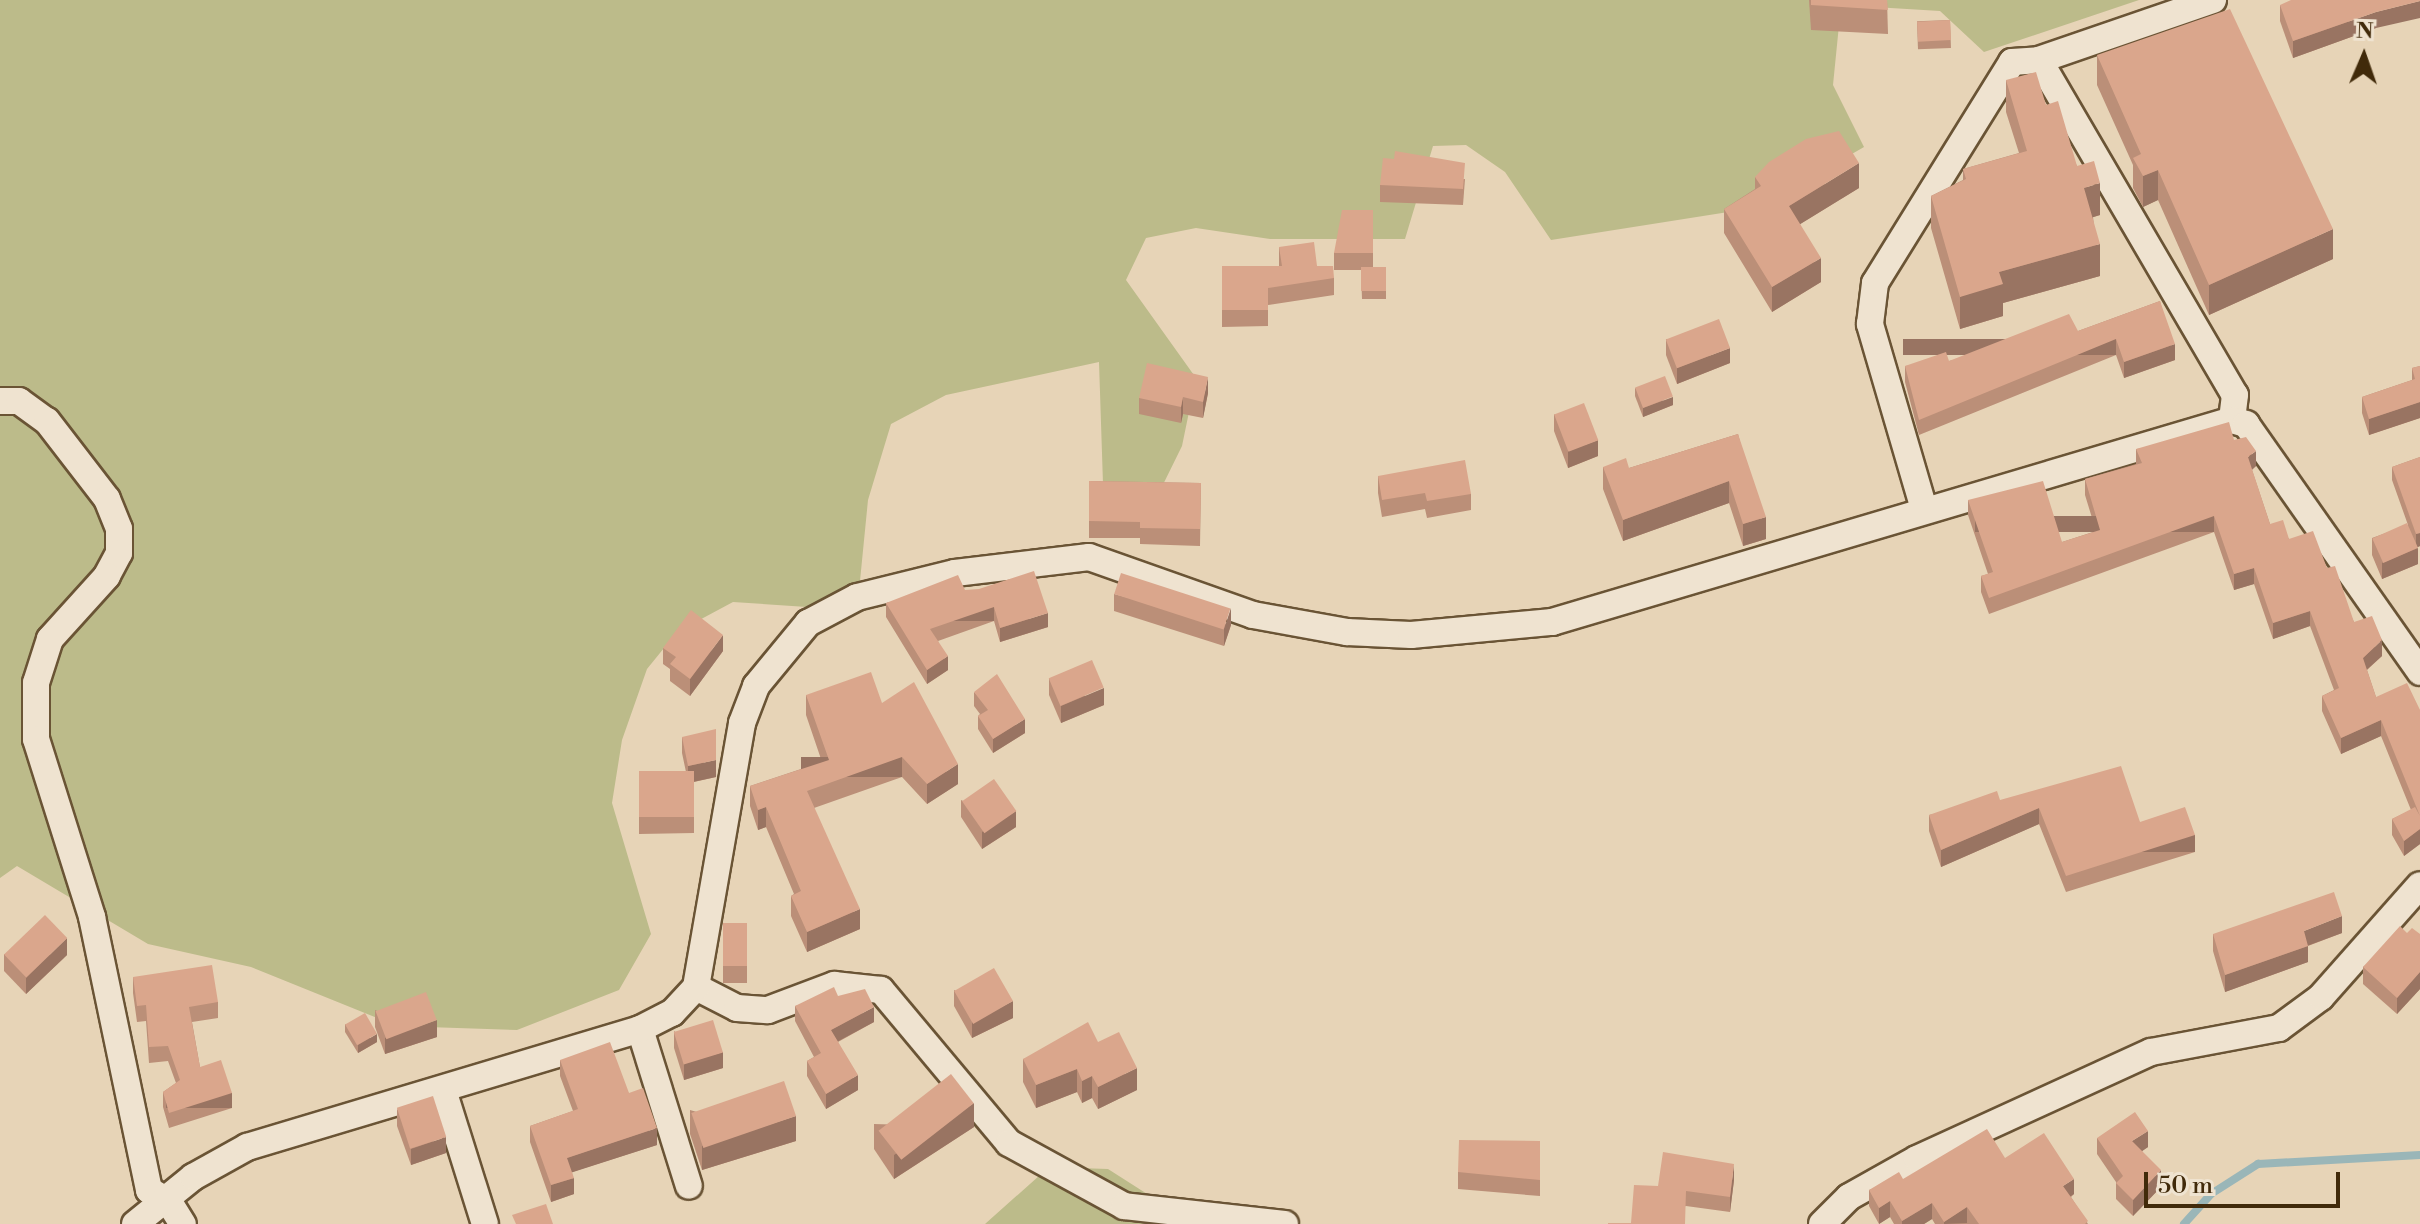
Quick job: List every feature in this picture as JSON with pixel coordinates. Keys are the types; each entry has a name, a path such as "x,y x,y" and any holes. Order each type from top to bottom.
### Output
{"street":[{"path":"1924,509 1870,324 1875,283 2012,62 2039,60 2213,0"},
{"path":"2039,60 2235,395 2232,420"},
{"path":"0,401 19,401 47,421 107,499 119,529 119,553 107,576 50,639 36,683 36,739 92,917 149,1190 176,1213"},
{"path":"135,1224 176,1213 193,1177 247,1147 640,1029 672,1013 696,987 742,723 756,686 808,623 857,597 955,573 1089,557 1253,615 1347,632 1464,632 1552,622 2232,420 2246,424 2420,672"},
{"path":"1822,1224 1849,1197 1917,1159 2151,1052 2279,1028 2321,997 2420,885"},
{"path":"696,987 737,1008 768,1010 834,985 881,990 1009,1143 1124,1206 1285,1224"},
{"path":"640,1029 689,1186"},
{"path":"443,1090 485,1224"}],"shaded area":[{"path":"0,0 2139,0 1984,52 1940,11 1841,5 1833,85 1864,147 1760,207 1551,240 1505,172 1466,145 1433,146 1405,239 1270,239 1196,228 1146,238 1126,280 1196,378 1182,446 1151,509 1103,484 1099,362 946,395 891,424 868,500 860,581 807,607 733,602 677,632 647,669 622,740 612,803 651,934 619,990 517,1030 397,1026 251,967 148,944 17,866 0,878"},
{"path":"1049,1167 1108,1169 1155,1199 1220,1224 985,1224"}],"building":[{"path":"1811,0 1887,0 1888,10 1811,5"},
{"path":"2291,0 2420,1 2376,12 2293,41 2280,5"},
{"path":"2230,9 2333,229 2209,285 2158,170 2143,176 2133,158 2141,154 2097,55"},
{"path":"1950,20 1951,40 1918,42 1917,22"},
{"path":"2036,72 2046,105 2058,101 2077,166 2094,161 2100,183 2084,188 2100,244 1999,272 2003,284 1960,297 1931,196 1966,179 1963,169 2027,151 2006,80"},
{"path":"1839,131 1859,163 1789,206 1821,258 1772,287 1724,209 1761,186 1755,177 1769,162 1806,139"},
{"path":"1395,151 1465,163 1463,189 1380,185 1383,158 1394,159"},
{"path":"1342,210 1373,210 1373,253 1334,253"},
{"path":"1314,242 1317,266 1333,266 1334,278 1268,288 1268,310 1222,310 1222,266 1282,266 1279,247"},
{"path":"1361,267 1386,267 1386,291 1361,291"},
{"path":"2160,301 2175,344 2124,362 2116,339 1919,420 1905,366 1946,352 1949,361 2069,314 2078,331"},
{"path":"1719,319 1730,348 1677,368 1666,339"},
{"path":"1147,363 1208,377 1203,402 1183,397 1181,407 1139,398"},
{"path":"2420,366 2420,402 2369,419 2362,397 2415,379 2412,368"},
{"path":"1665,376 1673,397 1643,408 1635,387"},
{"path":"1584,403 1598,440 1568,452 1554,414"},
{"path":"2229,422 2234,440 2246,437 2256,451 2248,457 2270,524 2283,520 2289,539 2313,531 2327,568 2335,566 2354,622 2372,616 2382,640 2363,658 2376,697 2407,683 2420,710 2420,816 2381,720 2341,738 2322,696 2339,688 2310,611 2273,623 2254,568 2234,574 2214,516 1989,598 1981,576 1993,572 1968,500 2043,481 2062,542 2100,530 2085,479 2142,463 2136,449"},
{"path":"1738,434 1766,517 1743,524 1729,481 1623,520 1603,467 1626,458 1629,468"},
{"path":"2420,457 2420,533 2416,534 2392,467"},
{"path":"1465,460 1471,494 1427,501 1425,493 1382,500 1378,476"},
{"path":"1089,481 1201,483 1200,529 1140,528 1140,522 1089,521"},
{"path":"2407,523 2418,548 2383,563 2372,538"},
{"path":"1034,571 1048,613 1000,628 994,607 930,629 948,656 927,670 886,603 958,575 965,590 979,589"},
{"path":"1121,573 1230,609 1224,629 1114,594"},
{"path":"691,610 723,635 690,679 670,664 676,657 663,648"},
{"path":"1092,660 1104,688 1060,706 1049,678"},
{"path":"871,672 882,703 914,682 958,764 927,784 902,757 807,791 860,909 807,932 791,896 801,891 766,807 758,810 750,786 829,760 806,695"},
{"path":"997,674 1025,719 993,739 978,716 988,710 974,692"},
{"path":"716,729 716,760 688,766 682,737"},
{"path":"2121,766 2140,822 2185,807 2195,835 2066,876 2039,808 1941,850 1929,815 1997,791 2000,800"},
{"path":"639,771 694,771 694,817 639,817"},
{"path":"994,779 1016,811 984,833 962,801"},
{"path":"2415,807 2420,816 2420,829 2404,841 2392,819"},
{"path":"2334,892 2342,916 2304,931 2308,946 2225,975 2213,934"},
{"path":"45,915 67,938 26,978 4,955"},
{"path":"723,923 747,923 747,966 723,966"},
{"path":"2400,926 2407,933 2412,928 2420,934 2420,972 2397,998 2363,967"},
{"path":"212,965 218,1002 189,1007 200,1067 221,1060 232,1093 169,1113 163,1092 180,1080 168,1046 149,1047 146,1005 137,1006 133,977"},
{"path":"994,968 1013,1001 973,1024 954,991"},
{"path":"834,987 838,996 865,989 874,1007 831,1030 858,1075 826,1094 807,1061 821,1053 795,1006"},
{"path":"426,992 437,1020 386,1039 376,1011"},
{"path":"365,1013 377,1034 357,1045 345,1024"},
{"path":"713,1020 723,1053 684,1065 674,1032"},
{"path":"1088,1022 1098,1042 1119,1032 1137,1068 1098,1087 1092,1076 1082,1081 1077,1069 1036,1085 1023,1059"},
{"path":"610,1042 629,1093 643,1088 657,1128 567,1158 574,1178 551,1185 530,1126 578,1109 560,1060"},
{"path":"951,1074 974,1103 901,1160 879,1131"},
{"path":"784,1081 796,1116 703,1148 691,1113"},
{"path":"433,1096 446,1137 410,1149 397,1108"},
{"path":"2135,1112 2148,1131 2132,1141 2161,1170 2133,1200 2116,1183 2123,1176 2097,1138"},
{"path":"1987,1129 2005,1158 2044,1133 2074,1179 2063,1186 2088,1221 2085,1224 1979,1224 1967,1207 1944,1222 1932,1203 1902,1221 1890,1201 1879,1208 1869,1190 1899,1172 1903,1179"},
{"path":"1459,1140 1540,1141 1540,1180 1458,1172"},
{"path":"1663,1152 1734,1164 1730,1197 1686,1191 1685,1224 1608,1224 1631,1223 1634,1185 1658,1186"},
{"path":"546,1204 553,1224 516,1224 512,1215"}],"waterway":[{"path":"2184,1224 2211,1194 2258,1164 2420,1155"}]}
